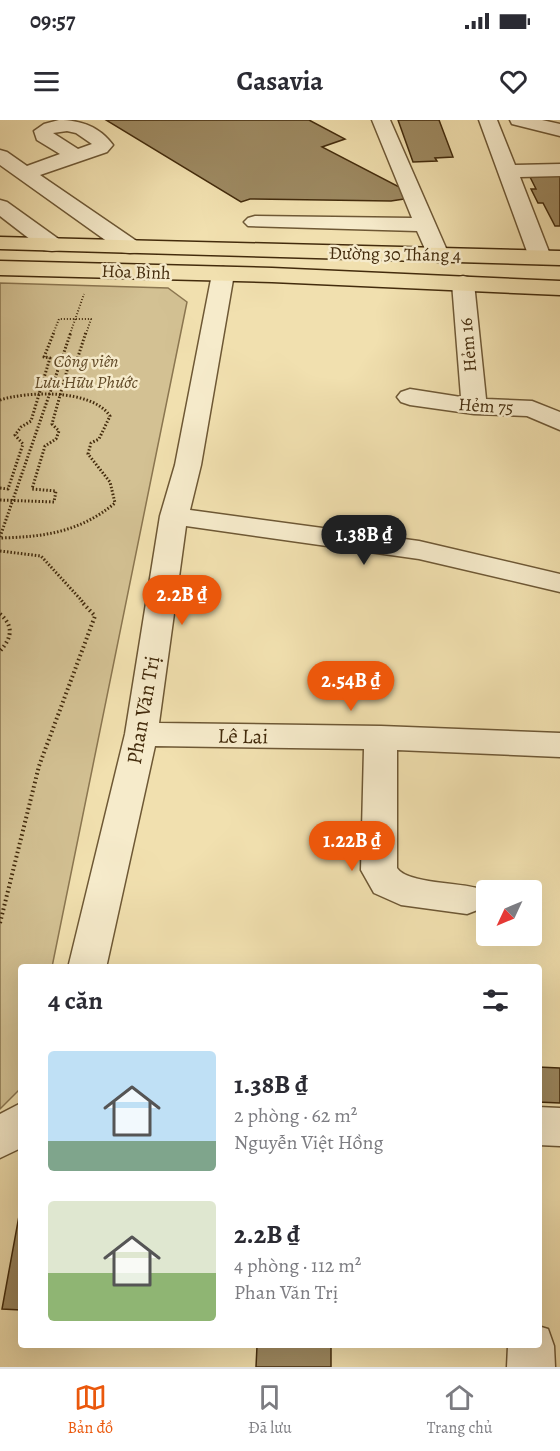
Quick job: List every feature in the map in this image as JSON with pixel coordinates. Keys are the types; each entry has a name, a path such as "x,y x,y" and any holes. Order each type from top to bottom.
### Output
{"main road":[{"name":"Hòa Bình","path":"0,243 130,247 226,262 272,275"},
{"path":"52,245 60,269"},
{"path":"130,247 136,272"},
{"name":"Đường 30 Tháng 4","path":"226,262 438,255 550,258"},
{"path":"550,258 556,288"},
{"name":"Hòa Bình","path":"0,268 136,272 226,262"},
{"name":"Đường 30 Tháng 4","path":"272,275 556,288"}],"street":[{"path":"381,120 438,255"},
{"path":"488,120 506,171 550,258"},
{"path":"519,120 560,130"},
{"path":"0,156 130,247"},
{"path":"25,173 76,156"},
{"path":"506,171 560,170"},
{"path":"0,206 52,245"},
{"path":"255,222 427,225"},
{"name":"Phan Văn Trị","path":"88,964 141,734 174,516 188,465 226,262"},
{"name":"Hẻm 16","path":"463,283 474,406"},
{"name":"Hẻm 75","path":"410,397 474,406 532,409 560,422"},
{"path":"174,516 419,550 560,583"},
{"name":"Lê Lai","path":"141,734 381,738 560,745"},
{"path":"381,738 379,870 387,884 401,891 467,899"},
{"path":"0,1139 18,1124"},
{"path":"542,1126 560,1127"},
{"path":"531,1348 531,1367"}],"path":[{"path":"0,400 21,394 39,395 47,396 84,399 103,406 110,416 99,439 91,443 88,454 109,477 115,490 115,503 101,516 76,529 45,537 0,538 47,396 92,270"},
{"path":"0,488 8,489 23,444 15,435 21,427 31,421 51,358 44,357 59,319 91,319 77,360 70,360 59,397 52,424 59,431 56,439 45,446 32,489 56,491 54,502 0,500"},
{"path":"0,551 41,556 95,616 39,766 0,923"},
{"path":"0,614 9,622 12,631 9,640 0,651"}],"green space":[{"name":"Công viên Lưu Hữu Phước","path":"0,283 168,288 187,302 53,964 18,964 18,1091 0,1109"}],"building":[{"path":"106,120 309,120 345,139 322,147 405,190 407,196 404,199 391,201 250,199 241,202"},
{"path":"398,120 439,120 453,157 435,158 437,161 413,162"},
{"path":"560,172 560,226 555,226 543,203 538,203 531,189 536,189 528,173"},
{"path":"542,1067 560,1068 560,1103 542,1102"},
{"path":"18,1221 18,1310 2,1309"},
{"path":"257,1348 331,1348 331,1367 256,1367"}]}
